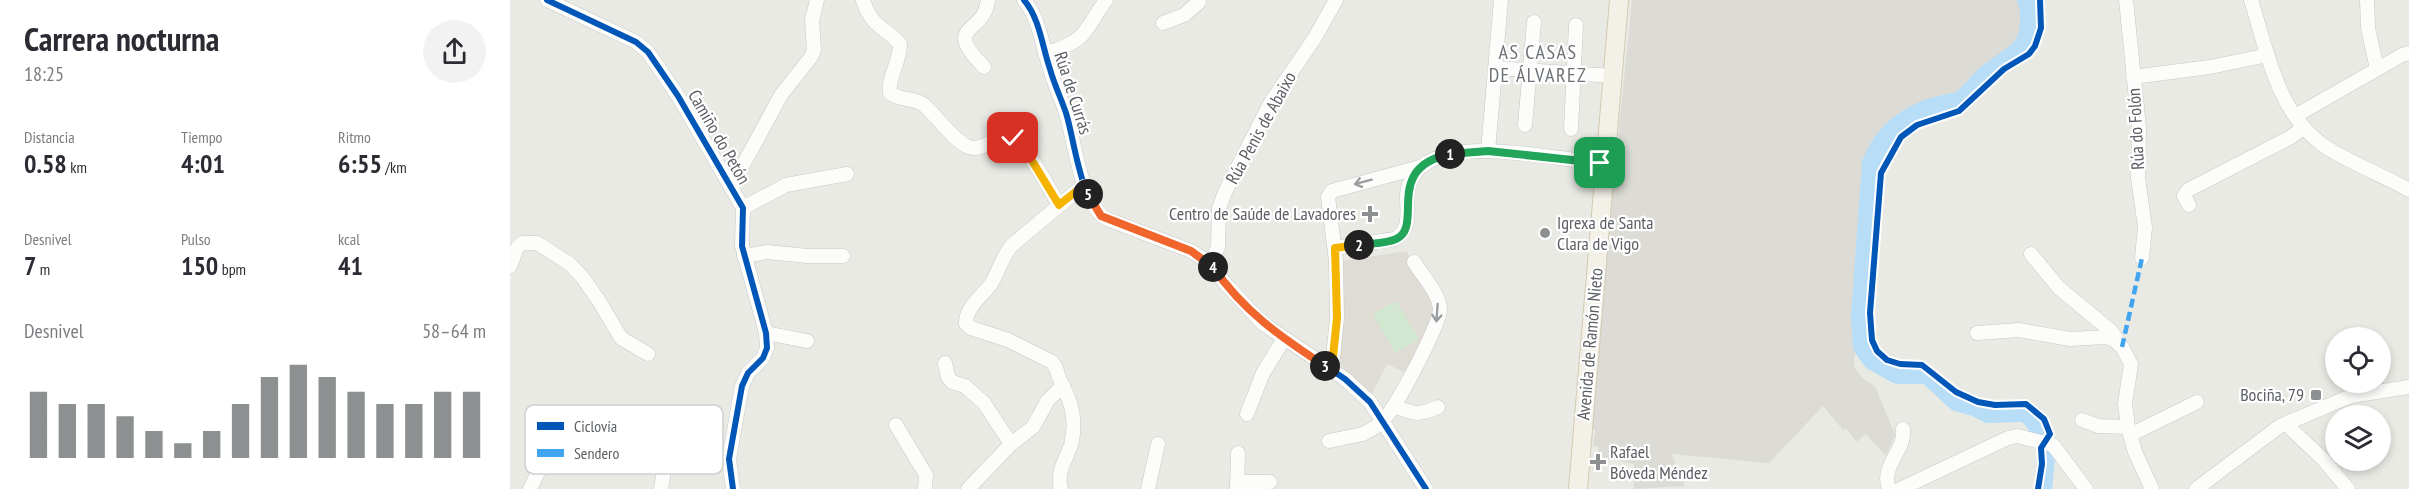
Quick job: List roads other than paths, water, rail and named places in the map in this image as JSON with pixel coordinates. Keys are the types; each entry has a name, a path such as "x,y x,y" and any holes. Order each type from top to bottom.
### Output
{"main road":[{"name":"Avenida de Ramón Nieto","path":"1578,489 1619,0"}],"street":[{"name":"Camiño do Petón","path":"547,0 636,42 648,52 678,96 717,168 729,182 742,208 742,246 766,333 767,348 763,357 748,373 742,386 729,459 733,489"},
{"path":"729,182 737,176 788,86 811,57 814,50 812,20 817,0"},
{"path":"863,0 872,21 900,44 900,57 888,87 890,93 894,97 917,100 923,104 941,120 961,144 970,148 978,148 1002,136 1007,135 1013,138 1031,159 1059,205"},
{"path":"984,67 966,45 964,37 966,30 986,13 988,0"},
{"name":"Rúa de Currás","path":"1024,0 1034,15 1066,113 1084,185 1097,212 1101,216 1191,251 1211,264"},
{"path":"1045,54 1081,39 1106,0"},
{"name":"Rúa Penis de Abaixo","path":"1211,264 1218,247 1219,208 1230,183 1271,102 1314,39 1336,0"},
{"path":"1488,151 1501,0"},
{"name":"Rúa do Folón","path":"2126,0 2139,128 2138,178 2145,227 2142,258"},
{"path":"2251,0 2285,101 2304,127 2324,145 2409,190"},
{"path":"2367,0 2368,28 2377,69"},
{"path":"1163,23 1184,15 1198,1"},
{"path":"1526,125 1534,22"},
{"path":"1570,129 1576,25"},
{"path":"2295,116 2409,52"},
{"path":"2133,77 2210,67 2268,55"},
{"path":"1496,68 1612,76"},
{"path":"2189,205 2184,196 2188,190 2304,127"},
{"path":"1329,369 1332,366 1337,318 1335,248 1328,203 1332,190 1390,176 1420,167 1444,155 1461,152 1488,151 1606,164"},
{"path":"1335,248 1395,240 1402,235 1407,221 1409,184 1420,167"},
{"path":"742,208 786,185 848,174"},
{"path":"1390,176 1404,184 1408,190"},
{"path":"1061,489 1060,473 1071,445 1074,419 1070,400 1057,367 1052,362 1008,340 971,328 965,320 968,311 995,276 1005,254 1012,245 1084,185"},
{"path":"510,266 517,248 522,243 537,243 570,264 583,278 621,338 648,354"},
{"path":"744,256 767,252 808,256 843,256"},
{"path":"2031,254 2059,288 2111,331 2131,364 2125,404 2129,431 2147,488"},
{"path":"1329,441 1364,434 1384,421 1435,330 1440,310 1433,292 1414,262"},
{"path":"1211,264 1249,310 1284,339 1329,369 1370,402 1426,489"},
{"path":"1977,333 2019,330 2070,339 2106,337 2122,347"},
{"path":"766,333 807,341"},
{"path":"1247,414 1263,373 1284,339"},
{"path":"945,363 948,377 952,382 964,386 984,403 1011,444"},
{"path":"968,489 1011,444 1033,427 1048,400 1063,386"},
{"path":"2196,489 2280,426 2290,421 2351,396 2409,387"},
{"path":"2082,420 2098,426 2129,431 2158,423 2197,402"},
{"path":"1394,406 1413,414 1424,413 1438,406"},
{"path":"2290,421 2292,430 2324,459 2348,489"},
{"path":"896,425 926,475 925,489"},
{"path":"1889,489 1886,480 1887,471 1904,438 1903,429"},
{"path":"1900,489 2008,438 2017,436 2053,445 2086,489"},
{"path":"1148,489 1158,444"},
{"path":"1238,453 1237,486 1270,482"},
{"path":"530,489 537,474"},
{"path":"661,489 664,474"}],"waterway":[{"path":"2026,0 2029,11 2028,30 2022,47 1984,76 1961,99 1927,109 1906,119 1889,133 1876,152 1871,163 1860,317 1862,347 1872,361 1897,375 1927,375 1956,402 1988,414 2024,413 2031,418 2040,431 2047,449 2043,489"}],"place":[{"name":"Centro de Saúde de Lavadores","path":"1370,214"},
{"name":"Igrexa de Santa Clara de Vigo","path":"1545,233"},
{"name":"Bociña, 79","path":"2316,395"},
{"name":"Rafael Bóveda Méndez","path":"1598,462"}],"district":[{"name":"AS CASAS DE ÁLVAREZ","path":"1538,64"}]}
